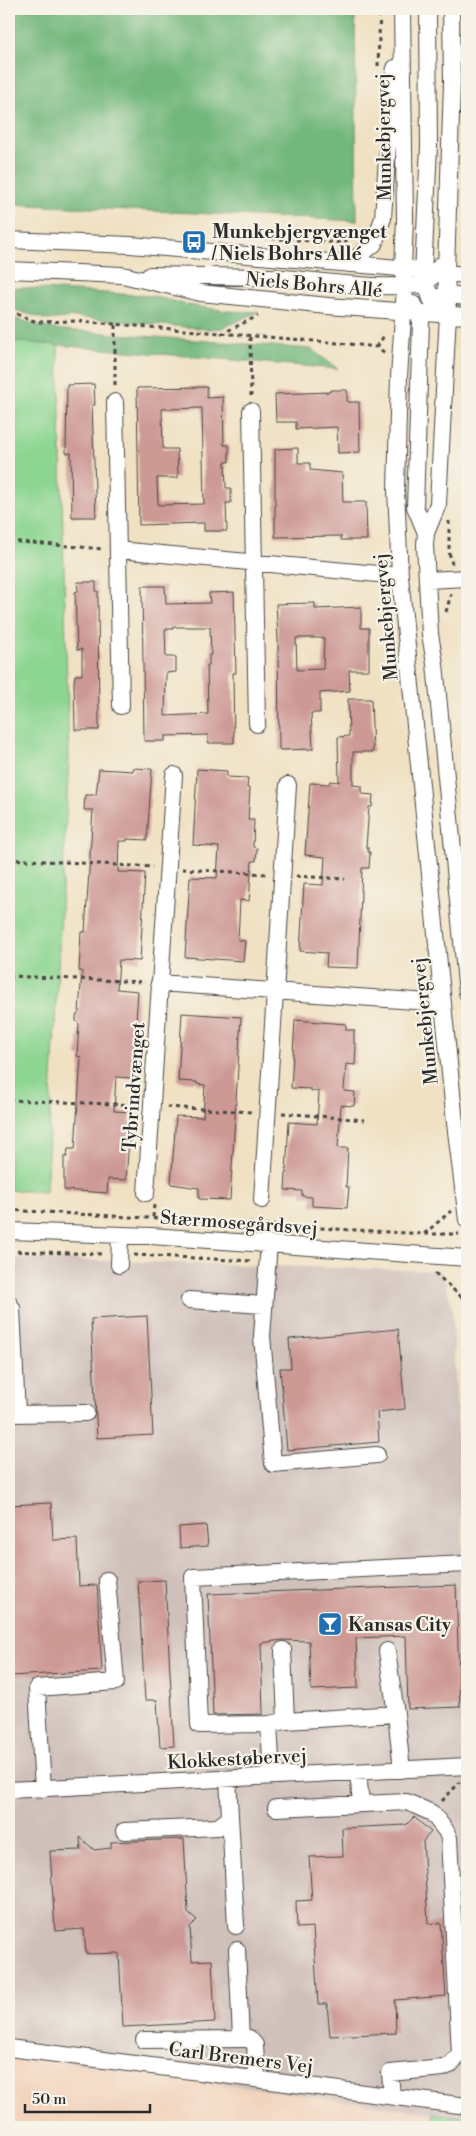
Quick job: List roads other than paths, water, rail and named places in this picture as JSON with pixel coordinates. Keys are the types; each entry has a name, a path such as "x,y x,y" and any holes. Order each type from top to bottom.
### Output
{"street":[{"name":"Munkebjergvej","path":"402,9 405,220 403,269 405,287"},
{"path":"428,9 429,146 435,276 448,314"},
{"path":"410,312 435,276 452,82 451,9"},
{"path":"350,264 374,244 383,218 392,83 402,42"},
{"name":"Niels Bohrs Allé","path":"9,240 130,245 377,266 435,276 467,276"},
{"path":"377,266 405,287 410,312 421,322 415,507 426,533 430,634 435,664 467,993"},
{"name":"Niels Bohrs Allé","path":"9,270 122,275 201,293 467,316"},
{"path":"122,275 270,278 380,287 405,287 435,276"},
{"path":"426,533 438,504 448,314 447,295 435,276"},
{"path":"435,276 447,295"},
{"path":"447,295 467,296"},
{"name":"Munkebjergvej","path":"410,312 402,342 396,490 400,576 443,1003 467,1215"},
{"path":"115,402 121,706"},
{"path":"251,411 257,724"},
{"path":"118,550 400,576"},
{"path":"427,580 467,578"},
{"name":"Tybrindvænget","path":"146,1193 174,775"},
{"path":"262,1200 288,785"},
{"path":"159,983 443,1003"},
{"name":"Stærmosegårdsvej","path":"9,1231 269,1243 467,1258"},
{"path":"119,1260 120,1235"},
{"path":"269,1243 262,1336 273,1464 377,1455"},
{"path":"189,1300 264,1305"},
{"path":"9,1302 12,1308 13,1414 86,1412"},
{"path":"396,1714 286,1721 269,1724 199,1725 193,1577 467,1564"},
{"path":"43,1789 36,1688 116,1682 107,1580"},
{"path":"283,1650 286,1721"},
{"path":"387,1652 402,1770"},
{"path":"269,1724 272,1776"},
{"name":"Klokkestøbervej","path":"9,1790 402,1770 464,1773"},
{"path":"358,1772 361,1803"},
{"path":"228,1779 236,1926"},
{"path":"276,1808 408,1802 432,1813 449,1838 460,2054 450,2065 443,2068 390,2073 392,2096"},
{"path":"124,1831 218,1827 230,1818"},
{"path":"237,1950 241,2039"},
{"path":"144,2040 249,2038 255,2045 256,2079"},
{"name":"Carl Bremers Vej","path":"9,2048 467,2106"}],"place":[{"name":"Munkebjergvænget / Niels Bohrs Allé","path":"194,242"},
{"name":"Kansas City","path":"330,1624"}]}
